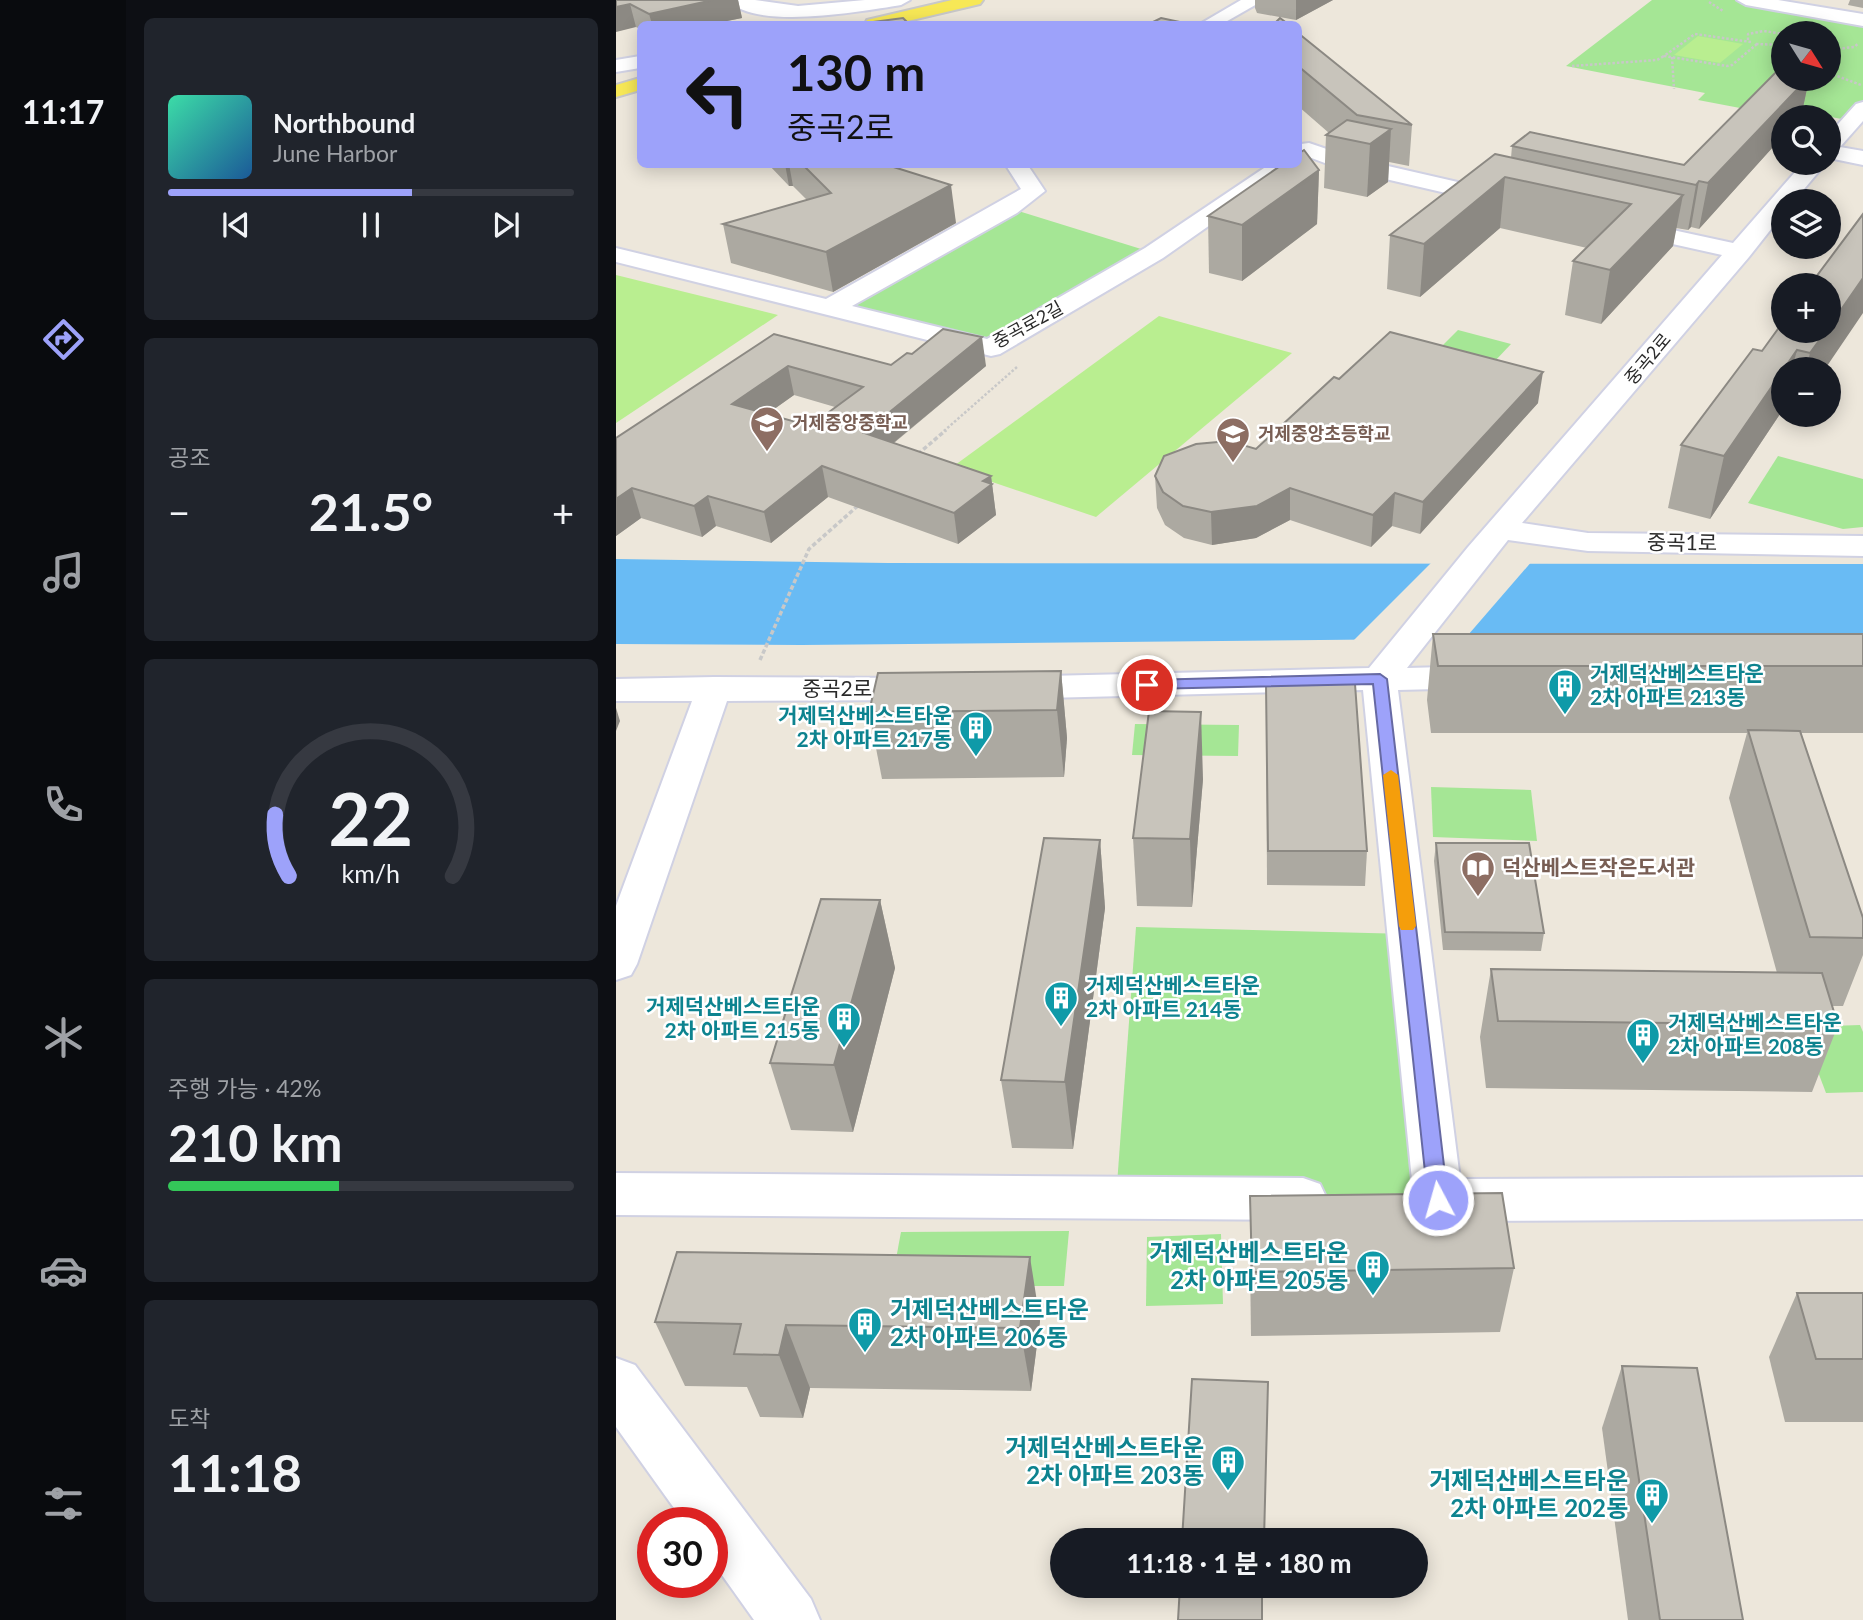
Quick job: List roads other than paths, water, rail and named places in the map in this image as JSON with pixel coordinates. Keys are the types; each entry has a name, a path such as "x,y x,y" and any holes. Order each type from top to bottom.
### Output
{"main road":[{"path":"856,21 943,0"},
{"path":"882,21 913,10 974,0"},
{"path":"616,79 637,75"},
{"path":"616,91 637,85"}],"street":[{"path":"737,0 756,8 789,12 913,10"},
{"path":"1215,21 1255,0"},
{"path":"1746,0 1785,3 1863,20"},
{"path":"838,21 913,10"},
{"path":"616,66 637,62"},
{"path":"1841,135 1863,108"},
{"path":"1302,148 1346,163 1518,202"},
{"path":"1841,152 1863,158"},
{"path":"827,309 1010,208 1034,191 1019,168"},
{"name":"중곡로2길","path":"616,255 991,348 1154,253 1280,168"},
{"name":"중곡2로","path":"1384,673 1479,554 1805,175"},
{"path":"1604,222 1740,252"},
{"path":"991,348 1026,360"},
{"name":"중곡1로","path":"1501,529 1588,542 1863,546"},
{"path":"1384,673 1417,1200 1863,1198"},
{"name":"중곡2로","path":"616,690 967,689 1384,673 1514,677"},
{"path":"616,964 714,688"},
{"path":"616,1194 1340,1199"},
{"path":"616,1383 790,1620"}],"water":[{"path":"616,559 888,563 1863,564 1863,642 1520,638 801,645 616,644"}],"place":[{"name":"거제중앙중학교","path":"767,453"},
{"name":"거제중앙초등학교","path":"1233,464"},
{"name":"거제덕산베스트타운 2차 아파트 213동","path":"1565,716"},
{"name":"거제덕산베스트타운 2차 아파트 217동","path":"976,758"},
{"name":"덕산베스트작은도서관","path":"1478,898"},
{"name":"거제덕산베스트타운 2차 아파트 214동","path":"1061,1028"},
{"name":"거제덕산베스트타운 2차 아파트 215동","path":"844,1049"},
{"name":"거제덕산베스트타운 2차 아파트 208동","path":"1643,1065"},
{"name":"거제덕산베스트타운 2차 아파트 205동","path":"1373,1297"},
{"name":"거제덕산베스트타운 2차 아파트 206동","path":"865,1354"},
{"name":"거제덕산베스트타운 2차 아파트 203동","path":"1228,1492"},
{"name":"거제덕산베스트타운 2차 아파트 202동","path":"1652,1525"}]}
